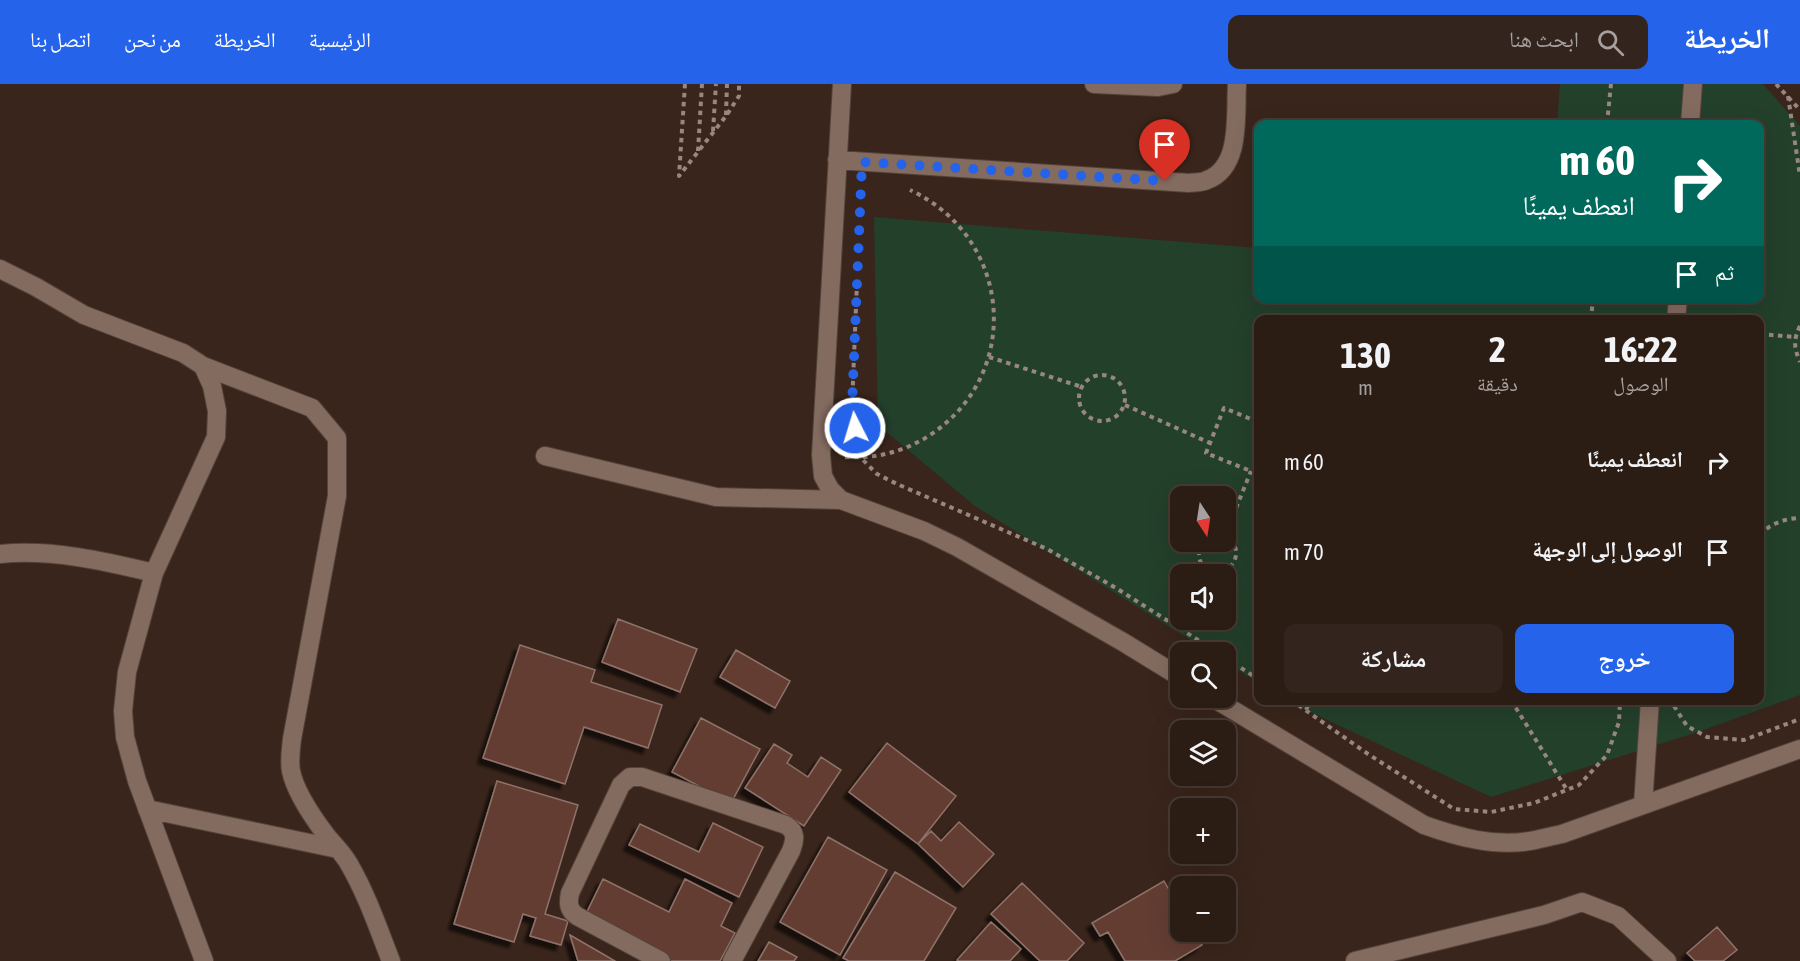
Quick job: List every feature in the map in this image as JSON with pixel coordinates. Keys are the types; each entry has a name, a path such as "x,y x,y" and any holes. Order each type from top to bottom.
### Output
{"street":[{"path":"841,500 830,489 823,476 821,455 842,84"},
{"path":"1094,84 1158,87 1173,84"},
{"path":"837,160 1189,183 1206,181 1221,171 1232,157 1237,84"},
{"path":"1690,120 1693,84"},
{"path":"0,269 84,315 183,353 203,366 312,408 337,438 337,496 290,757 291,772 296,786 325,834 347,861 364,893 391,961"},
{"path":"203,366 212,386 217,411 216,437 154,573 128,672 123,711 125,737 130,758 204,961"},
{"path":"545,456 717,497 841,500 915,527 957,547 1170,671"},
{"path":"0,554 18,553 93,559 154,573"},
{"path":"1643,805 1650,705"},
{"path":"1230,708 1424,825 1458,837 1492,842 1528,841 1562,834 1800,748"},
{"path":"661,961 577,916 569,907 570,893 621,785 630,777 642,777 786,825 792,829 795,835 791,851 732,961"},
{"path":"147,809 338,849"},
{"path":"1355,961 1544,915 1582,902 1618,916 1667,961"}],"path":[{"path":"685,84 679,176 726,116 739,96 739,84"},
{"path":"698,152 702,84"},
{"path":"713,132 716,84"},
{"path":"726,116 728,84"},
{"path":"1607,120 1611,84"},
{"path":"1776,84 1800,110"},
{"path":"1788,96 1800,176"},
{"path":"821,455 861,458 890,454 917,443 941,428 962,408 978,384 989,357 995,322 991,286 978,252 957,222 929,199 905,188"},
{"path":"857,280 852,406 861,458 877,474 897,484 1047,549 1116,588 1202,642"},
{"path":"1800,326 1795,337 1795,350 1800,362"},
{"path":"1764,334 1795,337"},
{"path":"989,357 1082,387"},
{"path":"1097,375 1107,375 1116,379 1123,386 1126,395 1125,405 1120,414 1112,420 1102,422 1093,420 1085,414 1080,406 1079,396 1088,379 1097,375"},
{"path":"1125,405 1210,442"},
{"path":"1254,420 1224,408 1206,453 1254,472"},
{"path":"1236,509 1251,471"},
{"path":"1764,529 1791,518 1800,518"},
{"path":"1236,665 1254,676"},
{"path":"1298,705 1368,754 1454,809 1491,812 1534,804 1579,785 1607,755 1618,722 1620,705"},
{"path":"1306,710 1308,705"},
{"path":"1514,705 1567,790"},
{"path":"1674,705 1687,726 1707,737 1744,740 1800,719"}],"green space":[{"path":"1560,84 1763,84 1800,126 1800,695 1698,732 1491,797 1296,705 1764,705 1764,315 1254,315 1254,680 1236,669 1236,642 1194,642 1175,630 1236,630 1236,564 1170,564 1170,627 975,506 878,425 874,217 1254,248 1254,303 1764,303 1764,120 1557,120"}],"building":[{"path":"618,619 697,649 680,692 602,662"},
{"path":"520,645 595,670 591,682 662,705 648,748 584,727 565,784 483,758"},
{"path":"736,650 790,681 775,708 720,677"},
{"path":"701,718 760,749 731,803 672,772"},
{"path":"887,743 956,796 918,844 849,792"},
{"path":"774,744 792,755 787,763 808,777 821,757 841,770 804,826 745,788"},
{"path":"497,781 578,805 545,914 568,921 561,945 530,936 536,918 523,914 514,942 454,924"},
{"path":"959,822 994,854 963,887 918,844 931,831 941,841"},
{"path":"713,823 763,847 739,897 629,845 640,824 699,852"},
{"path":"828,837 887,870 840,955 780,922"},
{"path":"895,872 956,908 924,961 849,961 843,958"},
{"path":"603,879 669,912 685,879 732,903 721,926 735,933 720,961 670,961 584,918"},
{"path":"1164,881 1170,892 1170,942 1200,942 1202,945 1175,961 1125,961 1108,932 1100,936 1092,923"},
{"path":"1022,883 1084,943 1067,961 1040,961 991,914"},
{"path":"991,922 1021,949 1010,961 957,960"},
{"path":"1717,927 1737,950 1723,961 1695,961 1687,953"},
{"path":"570,935 615,961 578,961"},
{"path":"769,942 797,957 794,961 758,961"}],"route":[{"path":"855,428 852,406 862,162 1165,181"}]}
